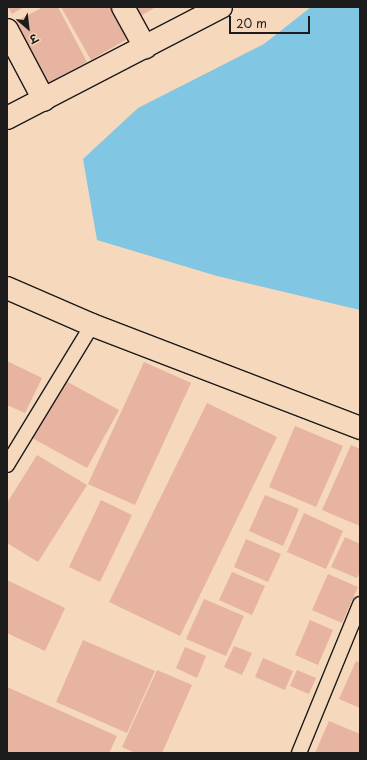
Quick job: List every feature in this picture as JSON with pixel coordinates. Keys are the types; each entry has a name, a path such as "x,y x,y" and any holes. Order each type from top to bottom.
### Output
{"street":[{"path":"123,7 145,47"},
{"path":"7,118 221,7"},
{"path":"7,30 44,100"},
{"path":"7,288 92,325 360,428"}],"lane":[{"path":"7,465 92,325"},
{"path":"299,753 360,604"}],"water":[{"path":"311,7 360,7 360,310 217,276 97,240 83,159 138,108 264,44"}],"building":[{"path":"8,7 24,7 12,14"},
{"path":"43,7 58,7 87,62 48,83 15,22"},
{"path":"61,7 112,7 129,38 91,60"},
{"path":"131,7 156,7 137,18"},
{"path":"7,361 42,378 25,413 7,405"},
{"path":"144,362 191,383 135,505 88,484"},
{"path":"64,380 119,410 87,468 32,438"},
{"path":"207,403 277,437 180,636 109,602"},
{"path":"295,426 343,446 316,507 269,487"},
{"path":"351,445 360,449 360,526 322,510"},
{"path":"37,455 87,485 38,562 7,543 7,503"},
{"path":"265,495 299,509 283,546 249,531"},
{"path":"101,500 132,515 100,582 69,567"},
{"path":"304,513 343,531 326,569 287,552"},
{"path":"345,537 360,544 360,572 357,578 331,567"},
{"path":"246,539 281,554 268,582 234,567"},
{"path":"232,572 265,586 252,615 219,600"},
{"path":"328,574 358,587 342,623 312,610"},
{"path":"7,580 65,608 45,651 7,633"},
{"path":"204,599 244,616 226,656 186,639"},
{"path":"310,620 333,630 318,665 295,655"},
{"path":"83,640 155,671 127,733 56,702"},
{"path":"234,646 252,653 242,675 224,667"},
{"path":"185,647 206,656 197,678 176,668"},
{"path":"263,658 293,671 285,690 255,677"},
{"path":"356,661 360,663 360,708 339,699"},
{"path":"157,670 192,685 162,753 135,753 122,747"},
{"path":"297,670 316,678 309,694 290,686"},
{"path":"7,687 117,736 109,753 7,753"},
{"path":"329,721 360,734 359,753 315,753"}]}
